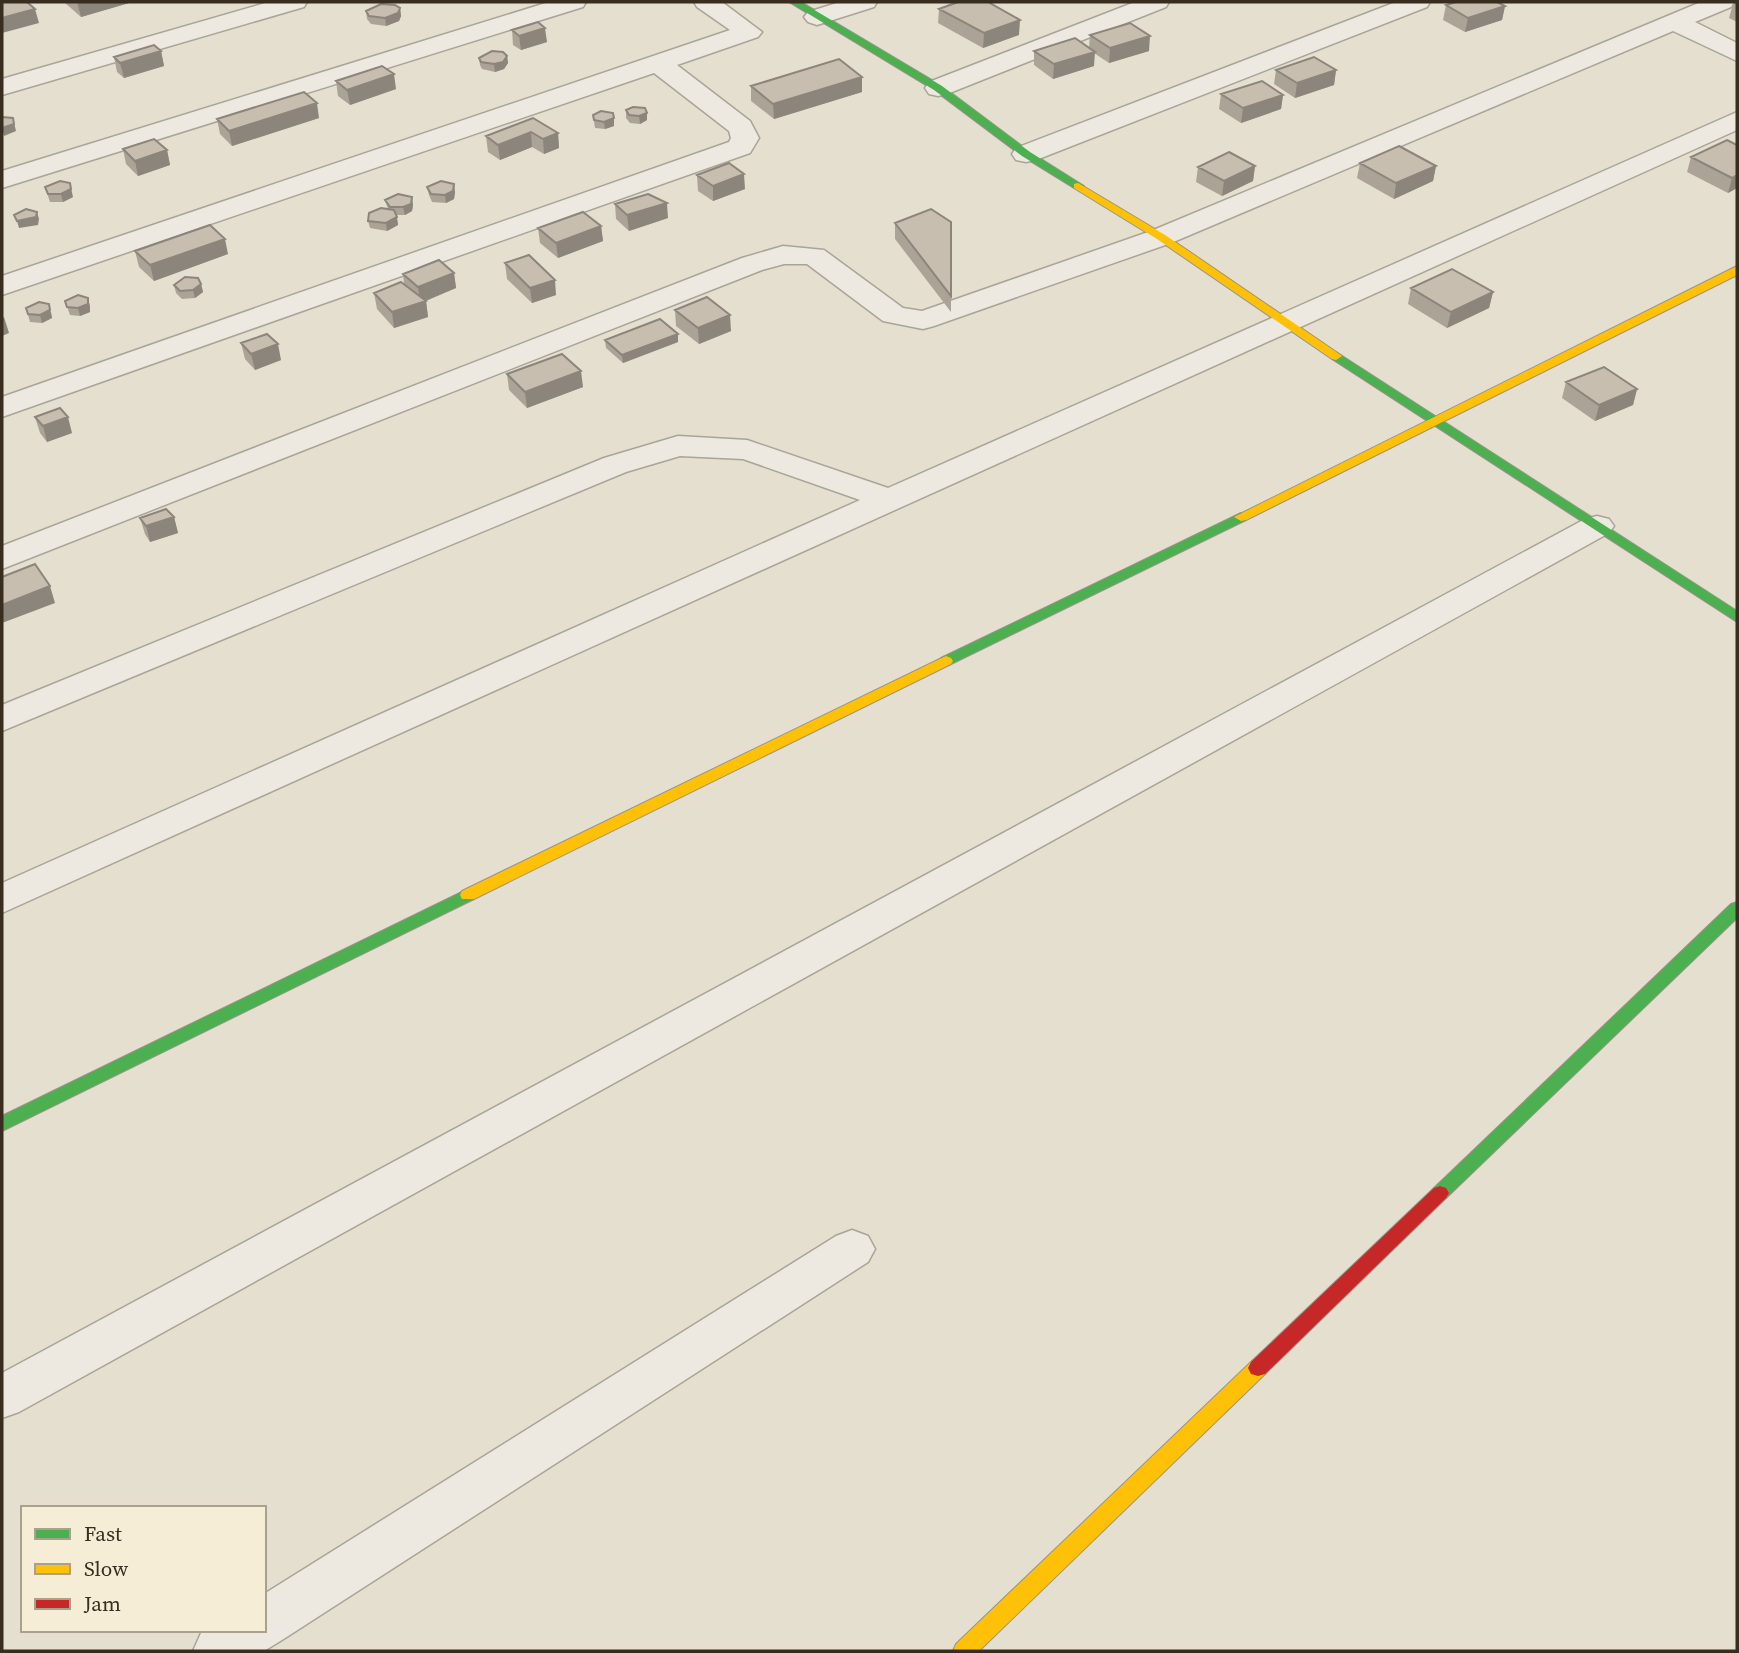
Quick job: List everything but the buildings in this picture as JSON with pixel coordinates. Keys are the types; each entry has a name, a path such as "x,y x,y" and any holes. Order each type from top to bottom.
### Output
{"street":[{"path":"2,87 295,2"},
{"path":"2,180 574,2"},
{"path":"2,286 749,32 706,2"},
{"path":"794,2 938,88 1026,154 1160,237 1284,322 1737,617"},
{"path":"817,17 865,2"},
{"path":"938,88 1157,2"},
{"path":"1026,154 1418,2"},
{"path":"2,558 783,255 814,256 894,315 923,320 1160,237 1722,2"},
{"path":"1674,22 1737,53"},
{"path":"2,408 740,147 745,138 741,127 658,63"},
{"path":"2,899 1737,120"},
{"path":"2,1124 1436,421 1737,270"},
{"path":"2,719 615,464 678,446 747,450 888,499"},
{"path":"2,1397 1597,526"},
{"path":"964,1651 1737,908"},
{"path":"266,1622 852,1250"},
{"path":"219,1651 249,1632"}],"traffic: fast":[{"path":"794,2 938,88 1026,154 1078,186"},
{"path":"1336,356 1737,617"},
{"path":"946,661 1241,517"},
{"path":"2,1124 468,895"},
{"path":"1440,1193 1737,908"}],"traffic: slow":[{"path":"1078,186 1161,237 1336,356"},
{"path":"1241,517 1737,270"},
{"path":"468,895 946,661"},
{"path":"964,1651 1258,1368"}],"traffic: jam":[{"path":"1258,1368 1440,1193"}]}
